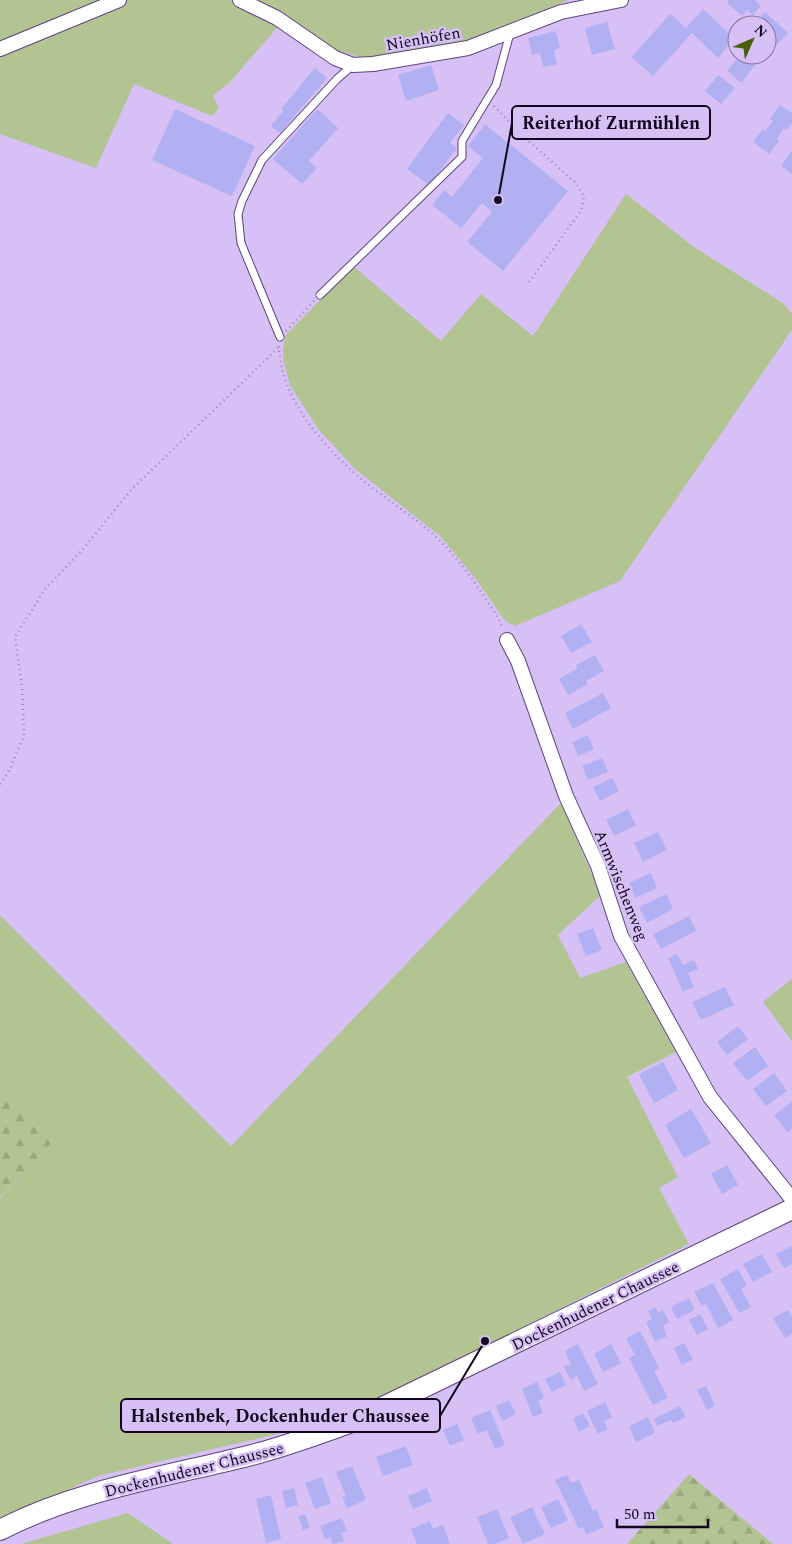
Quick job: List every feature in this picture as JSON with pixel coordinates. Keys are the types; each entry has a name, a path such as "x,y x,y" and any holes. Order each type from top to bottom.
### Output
{"main road":[{"name":"Dockenhudener Chaussee","path":"0,1530 63,1503 288,1445 352,1422 792,1209"}],"street":[{"path":"0,50 119,0"},
{"name":"Nienhöfen","path":"240,0 277,18 335,58 353,64 373,64 468,48 561,12 621,0"},
{"name":"Armwischenweg","path":"507,640 518,661 566,796 598,866 621,936 710,1097 792,1199"}],"lane":[{"path":"320,295 462,156 462,141 496,85 511,30"},
{"path":"280,337 241,243 238,227 240,207 262,160 353,64"}],"path":[{"path":"488,99 524,137 576,183 584,196 581,210 527,285"},
{"path":"320,295 280,337 281,365 288,387 300,410 352,471 437,538 474,582 501,623 507,640"},
{"path":"0,784 8,773 24,736 22,688 15,637 45,589 84,548 131,490 279,348"}],"green space":[{"path":"0,0 569,0 466,41 377,62 326,47 282,22 230,82 213,96 219,108 212,116 134,84 96,168 0,134"},
{"path":"626,194 694,247 784,304 792,314 792,330 620,581 515,626 505,621 476,579 440,536 355,469 318,429 290,385 284,363 285,336 353,266 441,341 481,294 533,336"},
{"path":"561,803 601,895 558,935 580,978 626,962 676,1052 627,1077 678,1177 659,1188 689,1244 337,1420 98,1476 0,1521 0,1198 52,1143 0,1092 0,915 231,1146"},
{"path":"792,979 792,1041 763,1002"},
{"path":"0,1092 52,1143 0,1197"},
{"path":"689,1474 773,1544 627,1544"},
{"path":"128,1513 173,1544 21,1544"}],"building":[{"path":"729,0 755,0 761,6 753,15 747,10 741,15 727,3"},
{"path":"703,9 727,31 727,47 718,58 692,33 653,76 632,57 670,14 686,28"},
{"path":"607,22 615,49 592,55 585,28"},
{"path":"777,23 788,33 777,45"},
{"path":"556,31 560,48 554,50 557,64 543,67 540,53 532,55 528,38"},
{"path":"431,65 439,90 406,101 398,75"},
{"path":"732,65 755,65 741,83 727,71"},
{"path":"315,68 327,78 280,133 271,126 283,111 281,109"},
{"path":"718,75 735,88 721,104 705,91"},
{"path":"780,105 792,113 792,123 787,130 784,128 777,139 779,141 769,154 753,142 763,129 765,131 773,121 770,119"},
{"path":"175,109 255,146 232,196 152,160"},
{"path":"317,109 338,128 309,161 317,168 302,184 273,159"},
{"path":"448,113 464,125 450,143 457,148 429,185 407,169"},
{"path":"485,124 568,191 503,271 467,242 492,212 482,203 461,228 432,205 444,190 452,197 483,158 468,146"},
{"path":"792,151 792,174 781,166"},
{"path":"581,624 592,642 571,653 561,636"},
{"path":"595,655 604,671 586,681 588,684 568,695 559,679 578,668 576,665"},
{"path":"603,693 611,708 573,729 565,713"},
{"path":"588,735 594,749 578,756 572,742"},
{"path":"602,758 608,772 588,780 582,766"},
{"path":"612,778 619,791 600,801 593,787"},
{"path":"628,809 636,825 614,836 606,820"},
{"path":"658,832 667,850 643,862 634,843"},
{"path":"651,873 657,888 635,898 629,883"},
{"path":"666,894 673,909 647,923 639,907"},
{"path":"689,916 696,931 661,949 653,934"},
{"path":"593,928 602,950 586,956 577,934"},
{"path":"677,954 683,965 694,960 698,969 688,973 694,987 683,992 668,958"},
{"path":"725,987 734,1005 701,1020 692,1002"},
{"path":"738,1026 748,1039 727,1055 717,1042"},
{"path":"755,1047 768,1066 747,1081 733,1063"},
{"path":"663,1062 678,1090 654,1103 639,1074"},
{"path":"774,1073 787,1091 766,1106 753,1089"},
{"path":"792,1102 792,1129 787,1132 774,1115"},
{"path":"691,1109 711,1143 684,1158 665,1125"},
{"path":"727,1165 738,1185 722,1194 711,1174"},
{"path":"792,1246 792,1264 784,1268 776,1254"},
{"path":"762,1254 772,1272 753,1282 743,1264"},
{"path":"738,1269 747,1285 741,1289 751,1307 739,1313 720,1279"},
{"path":"713,1283 733,1320 718,1328 706,1304 702,1306 694,1292"},
{"path":"689,1298 695,1310 677,1319 671,1307"},
{"path":"655,1307 658,1312 663,1310 669,1322 663,1326 667,1336 655,1342 646,1322 652,1319 648,1311"},
{"path":"788,1310 792,1317 792,1334 785,1338 773,1318"},
{"path":"700,1314 708,1329 697,1335 689,1320"},
{"path":"640,1331 659,1368 654,1371 668,1398 653,1405 629,1358 635,1355 626,1338"},
{"path":"684,1343 693,1359 682,1365 674,1348"},
{"path":"578,1344 598,1384 584,1391 577,1376 571,1380 564,1367 571,1364 565,1351"},
{"path":"611,1344 621,1363 603,1372 594,1354"},
{"path":"560,1372 566,1385 552,1392 545,1379"},
{"path":"537,1382 544,1398 538,1401 543,1413 533,1417 522,1389"},
{"path":"706,1386 715,1406 707,1410 697,1390"},
{"path":"509,1400 516,1414 502,1421 496,1406"},
{"path":"605,1402 612,1417 604,1421 608,1429 598,1434 587,1411"},
{"path":"680,1406 686,1417 673,1423 671,1420 657,1426 654,1419"},
{"path":"490,1410 505,1445 495,1449 487,1430 478,1434 471,1418"},
{"path":"583,1413 590,1426 579,1432 573,1418"},
{"path":"648,1417 655,1433 636,1442 629,1426"},
{"path":"457,1424 464,1440 450,1446 443,1430"},
{"path":"406,1446 413,1465 383,1476 376,1457"},
{"path":"352,1466 366,1500 347,1508 342,1497 346,1496 336,1472"},
{"path":"567,1475 571,1483 579,1480 593,1511 596,1509 604,1527 586,1535 583,1527 579,1529 555,1480"},
{"path":"322,1477 331,1503 315,1509 305,1483"},
{"path":"294,1488 298,1505 286,1508 282,1491"},
{"path":"427,1488 432,1501 413,1509 408,1496"},
{"path":"271,1495 281,1539 266,1543 256,1499"},
{"path":"558,1499 568,1520 551,1528 541,1507"},
{"path":"532,1507 545,1534 523,1544 510,1517"},
{"path":"497,1509 509,1538 495,1544 488,1544 477,1517"},
{"path":"305,1514 310,1527 303,1530 298,1516"},
{"path":"342,1518 347,1531 341,1533 344,1541 333,1544 330,1537 325,1539 320,1526"},
{"path":"430,1521 433,1529 443,1525 450,1544 417,1544 411,1529"}],"place":[{"name":"Reiterhof Zurmühlen","path":"498,200"},
{"name":"Halstenbek, Dockenhuder Chaussee","path":"485,1341"}]}
